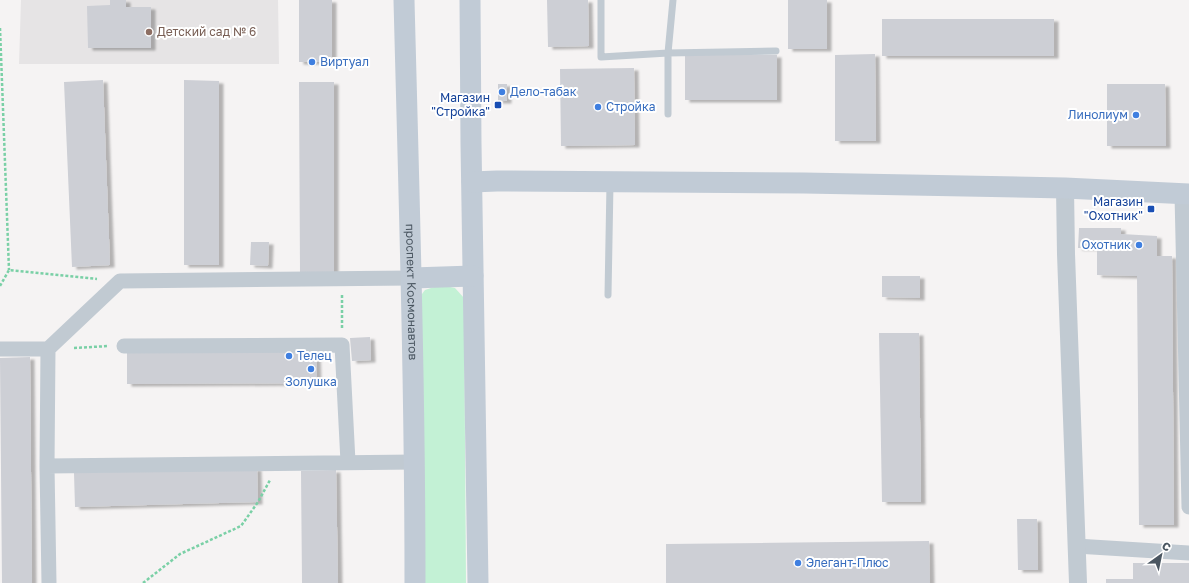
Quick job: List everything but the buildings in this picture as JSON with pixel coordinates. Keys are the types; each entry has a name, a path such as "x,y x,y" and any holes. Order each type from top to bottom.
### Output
{"main road":[{"name":"проспект Космонавтов","path":"404,0 412,278 415,583"},
{"path":"470,0 478,583"},
{"path":"472,182 812,183 1065,188 1186,194"},
{"path":"412,278 473,276"}],"street":[{"path":"1065,188 1066,262 1078,583"},
{"path":"1186,194 1189,506"},
{"path":"0,349 48,349 120,281 412,278"},
{"path":"124,346 342,345 348,462"},
{"path":"48,349 47,466 49,583"},
{"path":"47,466 415,462"},
{"path":"1076,546 1189,553"}],"lane":[{"path":"601,0 601,57 668,53 776,51"},
{"path":"668,114 668,53 673,0"},
{"path":"608,295 610,182"}],"path":[{"path":"0,28 10,270 0,286"},
{"path":"10,270 120,281"},
{"path":"341,278 342,345"},
{"path":"48,349 124,346"},
{"path":"143,583 180,554 241,526 258,502 279,463"}],"shaded area":[{"name":"Детский сад № 6","path":"21,0 278,0 279,64 19,64"}],"green space":[{"path":"440,285 455,288 464,298 466,583 421,583 419,298 425,290"}],"place":[{"name":"Детский сад № 6","path":"149,32"},
{"name":"Виртуал","path":"312,62"},
{"name":"Дело-табак","path":"502,92"},
{"name":"Магазин \"Стройка\"","path":"498,105"},
{"name":"Стройка","path":"598,107"},
{"name":"Линолиум","path":"1136,115"},
{"name":"Магазин \"Охотник\"","path":"1151,209"},
{"name":"Охотник","path":"1139,245"},
{"name":"Телец","path":"289,356"},
{"name":"Золушка","path":"311,369"},
{"name":"Элегант-Плюс","path":"798,563"}]}
